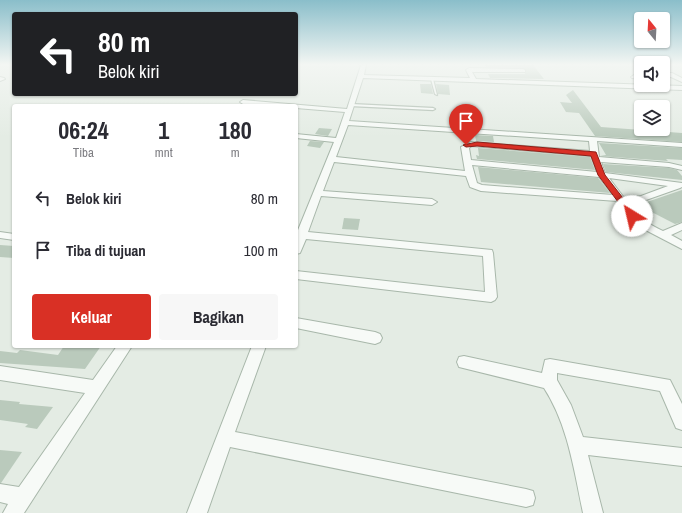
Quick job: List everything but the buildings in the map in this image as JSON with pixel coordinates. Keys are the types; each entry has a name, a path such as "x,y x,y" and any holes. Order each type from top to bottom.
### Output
{"street":[{"path":"298,244 351,108 356,89"},
{"path":"243,102 269,104"},
{"path":"298,106 351,108"},
{"path":"345,123 682,145"},
{"path":"298,136 338,140"},
{"path":"593,139 595,156 602,175 621,200 627,211 638,222 682,245"},
{"path":"680,184 643,198 621,200 481,188 473,185 469,174 464,148 471,144 595,156 682,168"},
{"path":"330,159 469,174"},
{"path":"467,162 680,184"},
{"path":"318,193 432,202"},
{"path":"663,235 682,226"},
{"path":"0,235 12,237"},
{"path":"298,275 491,297 488,253 301,235"},
{"path":"298,322 375,338"},
{"path":"13,513 124,348"},
{"path":"197,513 259,348"},
{"path":"464,362 549,382"},
{"path":"593,513 577,445 563,403 549,382 550,365 665,385 682,422"},
{"path":"0,372 97,388"},
{"path":"225,438 526,498"},
{"path":"577,445 682,457"},
{"path":"0,493 24,497"}],"lane":[{"path":"435,89 436,94"},
{"path":"351,108 433,109"}],"route":[{"path":"466,145 477,144 594,154 602,175 632,216"}]}
